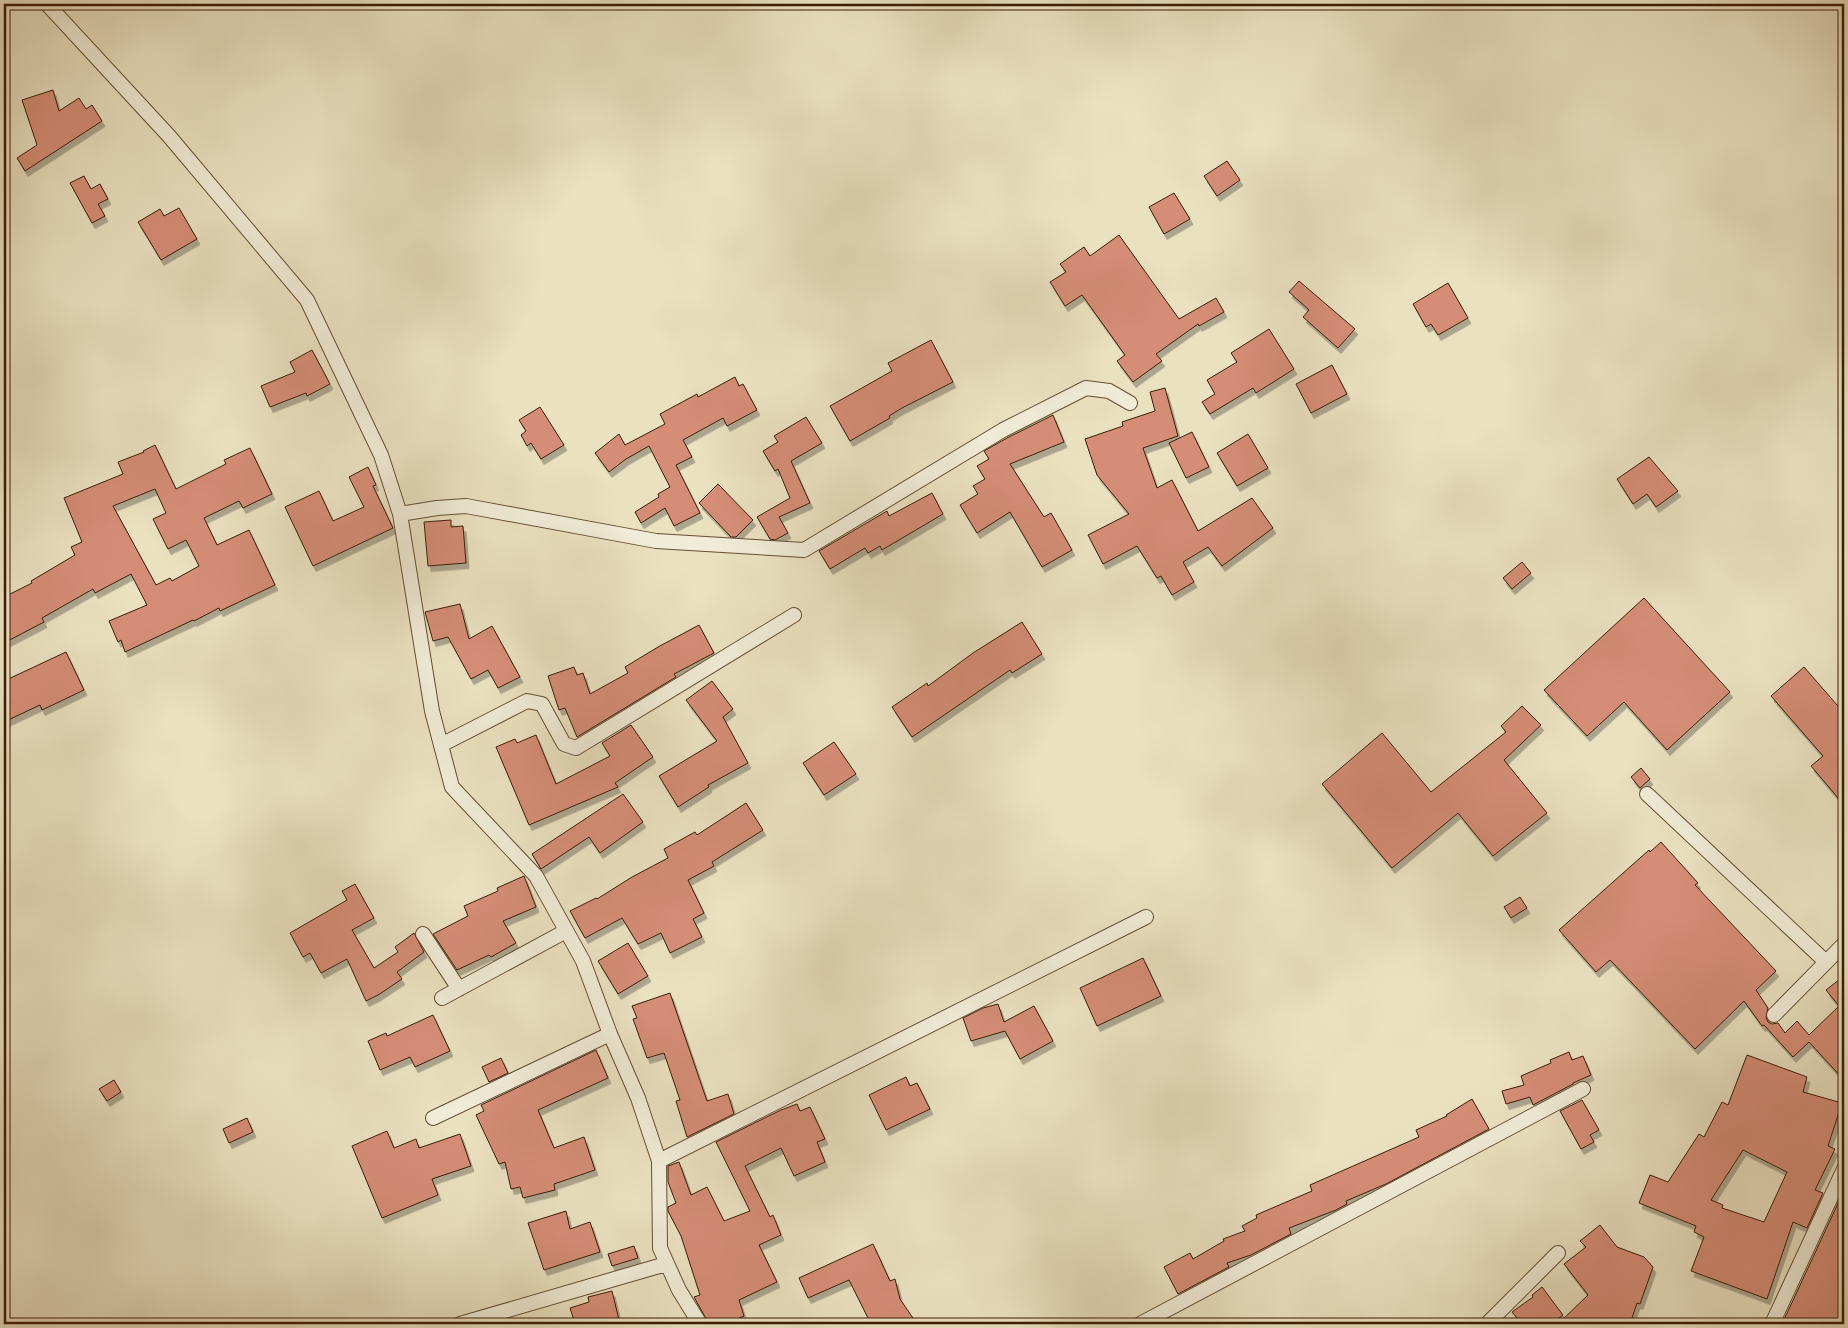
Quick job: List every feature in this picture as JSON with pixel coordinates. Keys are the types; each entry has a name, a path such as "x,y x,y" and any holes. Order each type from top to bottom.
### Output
{"street":[{"path":"47,4 169,136 307,300 381,456 400,514 432,712 452,787 536,876 583,961 610,1034 638,1098 659,1161 660,1248 666,1264 700,1324"},
{"path":"400,514 437,508 466,506 656,541 804,550 1002,430 1086,388 1109,391 1130,403"},
{"path":"441,746 528,701 542,704 564,744 576,748 794,615"},
{"path":"1646,794 1826,962"},
{"path":"659,1161 1146,917"},
{"path":"442,998 566,931"},
{"path":"423,934 459,990"},
{"path":"1774,1015 1844,944"},
{"path":"433,1118 610,1034"},
{"path":"1140,1324 1583,1089"},
{"path":"1772,1324 1844,1169"},
{"path":"1487,1324 1558,1253"},
{"path":"460,1324 666,1264"}],"building":[{"path":"53,90 59,111 79,98 86,109 92,105 102,121 25,171 17,158 37,145 22,100"},
{"path":"1227,161 1240,180 1217,196 1204,176"},
{"path":"84,176 91,189 100,184 108,199 98,204 105,216 92,223 70,183"},
{"path":"1174,193 1190,219 1164,234 1149,207"},
{"path":"179,208 197,239 161,260 138,222 160,209 164,216"},
{"path":"1119,235 1179,319 1216,298 1224,312 1199,326 1198,324 1156,354 1162,361 1133,382 1117,361 1125,355 1082,295 1065,306 1050,282 1066,272 1060,264 1084,247 1090,256"},
{"path":"1299,281 1355,329 1338,348 1303,317 1309,310 1289,292"},
{"path":"1448,283 1468,318 1438,335 1431,324 1426,327 1413,304"},
{"path":"1269,329 1294,369 1256,393 1253,388 1210,414 1202,402 1215,394 1207,380 1237,362 1231,353"},
{"path":"931,340 953,382 902,408 889,416 890,418 850,441 830,406 892,371 888,363"},
{"path":"312,350 330,384 307,396 306,393 270,407 261,386 295,372 290,362"},
{"path":"1332,365 1347,394 1311,413 1296,384"},
{"path":"735,377 739,386 743,384 757,410 727,426 723,418 683,440 692,457 676,465 700,513 674,526 665,508 641,523 635,512 659,497 658,494 670,487 649,446 626,459 609,472 595,453 619,434 625,445 665,424 660,414 697,394 698,397"},
{"path":"1165,388 1178,436 1143,448 1157,488 1172,480 1198,531 1252,498 1273,528 1222,566 1208,547 1183,562 1194,582 1172,595 1161,576 1157,578 1137,546 1103,564 1088,535 1129,514 1097,475 1085,439 1123,426 1122,422 1155,411 1150,392"},
{"path":"540,407 564,445 541,459 531,443 527,446 521,435 526,431 519,420"},
{"path":"1053,415 1064,442 1010,464 1044,517 1051,513 1072,550 1042,567 1010,512 977,533 960,505 978,494 973,486 985,479 977,466 989,459 984,451"},
{"path":"806,417 822,443 791,461 810,503 779,517 788,533 775,540 770,539 757,517 790,498 778,469 775,471 763,451 778,442 774,436"},
{"path":"1192,432 1209,467 1186,478 1169,443"},
{"path":"1248,434 1268,468 1237,486 1217,453"},
{"path":"155,445 176,489 226,464 224,460 250,448 272,494 243,508 239,501 204,518 217,545 249,530 275,585 220,611 219,608 125,652 121,640 118,642 109,621 147,605 131,574 95,593 93,589 42,618 44,622 4,643 4,597 32,583 31,581 75,555 71,547 82,542 64,498 123,474 118,462","holes":["155,489 166,513 153,519 168,549 186,540 199,566 172,581 170,578 156,585 113,506"]},
{"path":"1649,457 1678,491 1656,507 1647,494 1633,504 1617,479"},
{"path":"368,467 376,485 373,486 393,528 313,566 285,507 319,491 333,521 364,507 349,477"},
{"path":"718,484 753,520 736,537 731,537 699,503"},
{"path":"932,493 943,514 882,550 880,546 868,553 865,548 830,569 819,551 887,511 889,516"},
{"path":"451,520 451,527 463,526 466,563 428,566 424,522"},
{"path":"1522,562 1531,573 1512,589 1503,578"},
{"path":"1644,598 1730,692 1667,750 1624,702 1587,736 1544,690"},
{"path":"460,604 469,639 492,626 520,677 498,688 488,670 471,679 448,637 433,641 425,612"},
{"path":"1022,622 1042,654 1012,673 1010,670 912,737 892,707 927,683 928,686 973,653"},
{"path":"699,625 714,653 674,674 676,677 577,737 565,708 559,710 548,676 574,667 577,675 583,673 590,694 628,673 625,667"},
{"path":"66,652 84,690 42,710 40,705 4,722 4,681"},
{"path":"1804,667 1844,713 1844,805 1811,766 1823,756 1771,696"},
{"path":"712,681 733,709 723,717 748,763 708,785 709,787 678,807 659,776 717,741 686,700"},
{"path":"1522,706 1541,725 1504,760 1547,813 1493,856 1458,813 1392,868 1322,784 1382,733 1431,792 1506,732 1501,726"},
{"path":"631,725 653,757 615,783 618,787 529,825 496,747 515,739 517,743 536,735 556,784 610,756 602,743"},
{"path":"834,742 856,774 824,795 803,763"},
{"path":"1641,768 1650,779 1640,788 1631,777"},
{"path":"623,794 643,822 600,853 589,837 541,869 532,854"},
{"path":"746,803 763,830 712,862 714,866 688,880 704,913 693,919 702,937 670,953 661,933 638,944 622,918 585,938 570,911 597,899 632,877 668,858 664,849 695,832 697,835"},
{"path":"1661,842 1698,883 1695,885 1776,971 1756,990 1768,1008 1766,1017 1768,1022 1772,1024 1778,1023 1785,1033 1797,1021 1809,1035 1839,1006 1826,990 1844,976 1844,1080 1809,1042 1793,1057 1764,1025 1762,1026 1744,1001 1695,1049 1610,960 1596,972 1559,930 1649,850 1650,852"},
{"path":"524,876 536,907 503,921 516,943 491,957 489,955 457,970 433,934 468,916 464,906 498,891 497,888"},
{"path":"355,884 374,918 352,930 374,968 398,952 395,947 414,933 424,952 397,972 402,979 366,1001 347,959 321,973 310,953 303,957 290,933 347,900 342,891"},
{"path":"1520,897 1527,908 1511,918 1504,907"},
{"path":"628,943 648,976 618,994 598,961"},
{"path":"1143,958 1161,996 1097,1026 1080,988"},
{"path":"670,993 707,1101 728,1094 734,1114 687,1137 676,1101 680,1100 664,1053 647,1058 633,1019 637,1018 632,1006"},
{"path":"998,1004 1004,1022 1034,1006 1053,1041 1020,1059 1005,1031 971,1041 963,1018 983,1008"},
{"path":"433,1015 450,1051 415,1067 410,1057 380,1070 368,1041 386,1033 387,1036"},
{"path":"596,1050 608,1078 538,1110 554,1148 584,1137 595,1170 554,1184 555,1190 523,1198 520,1187 511,1189 505,1162 499,1164 476,1115 484,1111 481,1105"},
{"path":"1569,1052 1572,1060 1583,1056 1591,1075 1533,1105 1530,1097 1506,1104 1502,1091 1524,1085 1521,1076 1551,1063 1550,1060"},
{"path":"1747,1055 1807,1077 1803,1092 1842,1103 1828,1146 1835,1149 1815,1190 1823,1193 1807,1228 1793,1222 1767,1299 1691,1271 1704,1237 1694,1232 1696,1226 1639,1203 1650,1175 1668,1182 1699,1134 1704,1137 1722,1102 1728,1105","holes":["1743,1150 1787,1172 1764,1222 1722,1208 1723,1205 1711,1200"]},
{"path":"501,1058 508,1073 489,1082 482,1067"},
{"path":"906,1077 910,1086 917,1083 930,1109 886,1130 869,1095"},
{"path":"114,1080 121,1092 107,1101 99,1089"},
{"path":"1472,1099 1489,1129 1386,1184 1346,1201 1347,1204 1336,1210 1289,1228 1291,1234 1251,1255 1227,1263 1229,1267 1178,1294 1164,1267 1190,1253 1193,1259 1224,1241 1223,1239 1245,1231 1242,1226 1257,1218 1256,1215 1312,1191 1310,1185 1419,1137 1416,1130 1447,1116"},
{"path":"1582,1100 1599,1130 1590,1135 1594,1142 1581,1149 1560,1111"},
{"path":"797,1104 800,1111 810,1107 825,1139 817,1142 825,1162 794,1176 781,1148 745,1166 770,1217 773,1215 781,1235 759,1245 777,1282 739,1300 744,1316 739,1318 742,1324 709,1324 694,1297 700,1295 681,1236 668,1211 668,1207 676,1203 668,1182 668,1166 679,1162 691,1195 707,1187 724,1221 750,1211 716,1142"},
{"path":"247,1118 253,1132 229,1143 223,1129"},
{"path":"387,1131 394,1148 416,1139 419,1148 460,1134 471,1166 432,1179 438,1195 382,1218 352,1146"},
{"path":"1840,1199 1844,1201 1844,1324 1782,1324"},
{"path":"566,1211 570,1229 590,1222 600,1252 544,1270 528,1223"},
{"path":"1600,1225 1617,1247 1644,1257 1653,1267 1640,1304 1637,1303 1632,1318 1625,1324 1558,1324 1588,1295 1564,1264 1586,1247 1580,1241"},
{"path":"873,1244 890,1281 895,1279 900,1299 917,1324 871,1324 849,1280 808,1298 799,1278"},
{"path":"634,1246 638,1258 612,1266 608,1254"},
{"path":"1542,1287 1563,1315 1551,1324 1522,1324 1512,1312 1533,1297 1532,1295"},
{"path":"612,1291 620,1324 575,1324 570,1308 589,1302 588,1297"}]}
